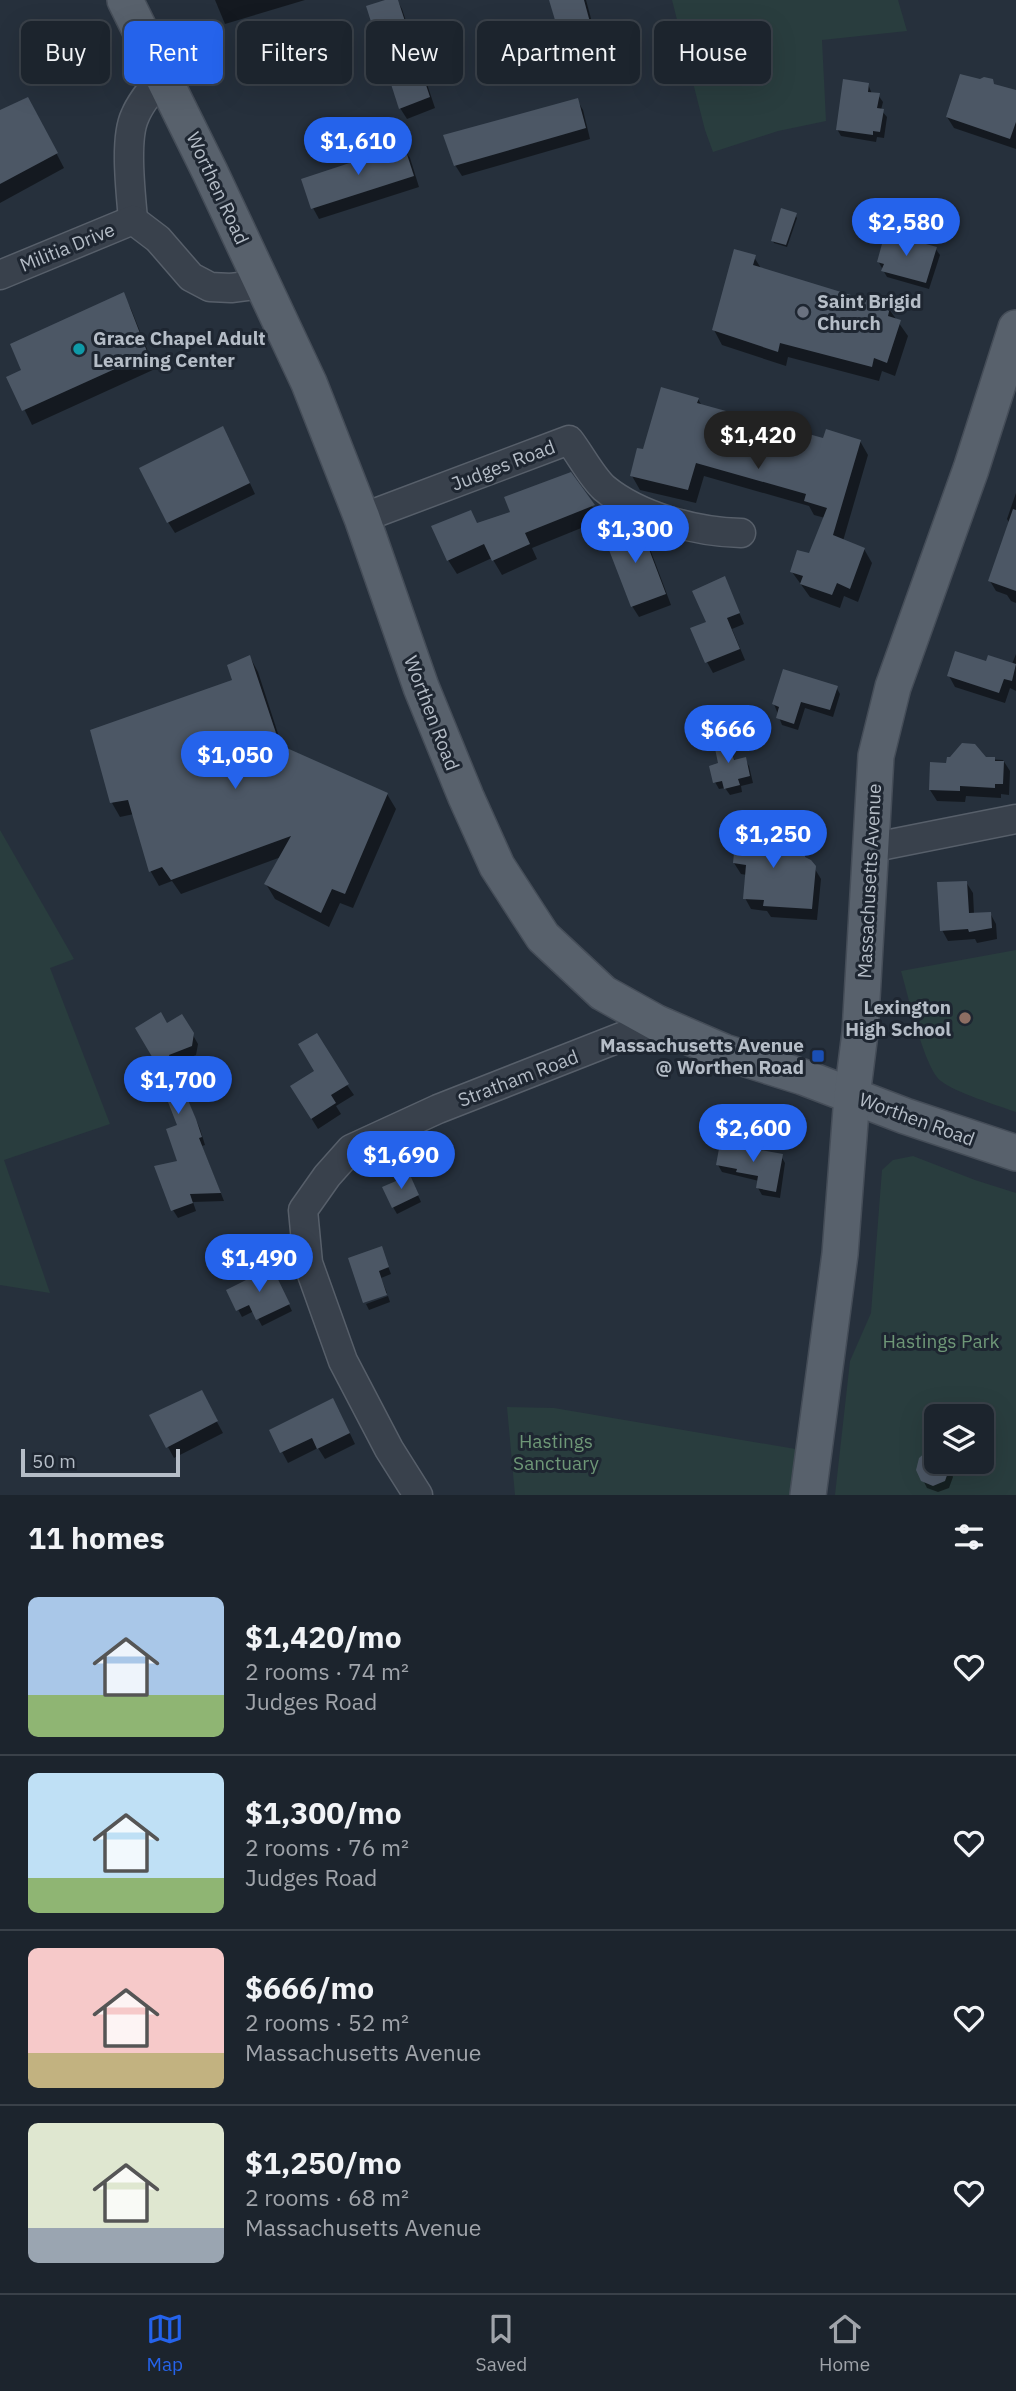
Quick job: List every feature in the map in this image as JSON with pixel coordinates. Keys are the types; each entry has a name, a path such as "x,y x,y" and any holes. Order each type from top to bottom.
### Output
{"main road":[{"name":"Worthen Road","path":"125,0 136,21"},
{"name":"Worthen Road","path":"167,84 309,383 362,518 421,687 466,797 497,866 543,937 603,993 657,1023 724,1052 1016,1153"},
{"name":"Massachusetts Avenue","path":"808,1495 840,1254 852,1096 860,1032 876,756 893,687 971,469 1016,328"}],"street":[{"name":"Militia Drive","path":"156,84 133,119 130,179 133,220 158,239 191,277 210,287 231,288 263,284"},
{"name":"Militia Drive","path":"0,275 133,220"},
{"name":"Judges Road","path":"362,518 569,440 603,487 640,509 712,532 741,533"},
{"path":"870,848 1016,819"},
{"name":"Stratham Road","path":"418,1495 389,1449 343,1362 308,1263 303,1210 327,1176 351,1149 438,1109 657,1023"}],"green space":[{"path":"672,0 898,0 907,31 822,40 826,121 778,131 713,152 693,84 771,84 771,21 677,21"},
{"path":"0,830 74,959 50,968 110,1124 4,1160 50,1293 0,1285"},
{"name":"Lexington High School","path":"1016,950 1016,1112 956,1090 935,1074 923,1047 901,971"},
{"name":"Hastings Park","path":"913,1156 1016,1193 1016,1495 835,1495 850,1361 871,1313 882,1170 893,1160"},
{"name":"Hastings Sanctuary","path":"507,1407 554,1408 813,1452 808,1495 515,1495"}],"building":[{"path":"385,0 398,0 405,21 371,21 366,6"},
{"path":"549,0 584,0 590,21 555,21"},
{"path":"960,74 993,79 994,84 1016,90 1016,122 1010,139 946,117"},
{"path":"843,79 869,83 868,92 880,93 877,108 884,109 880,132 873,131 873,135 836,130"},
{"path":"391,84 426,84 430,97 399,109"},
{"path":"28,97 58,153 0,184 0,110"},
{"path":"578,98 586,128 454,166 443,135"},
{"path":"404,145 414,176 311,209 301,179"},
{"path":"781,208 797,213 786,245 771,241"},
{"path":"885,233 937,247 926,283 881,271 884,264 877,262"},
{"name":"Saint Brigid Church","path":"734,249 756,255 753,265 890,307 888,316 901,320 887,363 874,358 872,367 780,343 778,352 712,330"},
{"name":"Grace Chapel Adult Learning Center","path":"124,292 148,354 22,411 6,377 21,370 10,344"},
{"path":"661,387 699,398 697,403 823,438 826,429 861,440 833,535 865,548 850,589 837,583 832,595 800,584 803,576 790,572 797,550 809,553 827,508 804,501 806,494 696,463 688,490 630,476 637,448 643,449"},
{"path":"223,426 250,483 167,523 139,468"},
{"path":"571,472 595,505 525,533 530,544 492,561 484,544 447,561 431,526 471,510 477,523 510,512 504,497"},
{"path":"1013,509 1016,510 1016,591 988,581"},
{"path":"626,522 641,528 666,594 631,607 604,537 622,530 620,524"},
{"path":"725,576 740,613 727,618 740,649 705,663 690,628 706,622 692,591"},
{"path":"955,651 986,661 988,655 1016,664 1012,681 1004,679 999,693 947,676"},
{"path":"250,655 280,745 388,793 345,894 332,889 321,913 264,884 291,836 171,880 162,867 149,872 128,800 110,803 90,730 232,680 227,665"},
{"path":"783,669 838,686 830,710 801,702 794,724 776,718 779,707 772,704"},
{"path":"728,736 734,760 746,757 750,776 738,779 740,785 724,789 722,781 713,783 709,766 718,763 713,739"},
{"path":"962,743 975,744 986,757 1004,761 1003,784 995,784 995,788 960,786 960,791 929,790 930,762 946,763 947,757"},
{"path":"737,823 772,827 771,853 805,854 805,857 811,860 816,866 812,909 763,906 764,900 743,899 746,865 733,863"},
{"path":"967,881 969,913 991,912 992,928 969,932 968,929 940,931 937,882"},
{"path":"161,1012 167,1023 182,1014 194,1033 192,1046 169,1055 196,1119 202,1137 199,1138 221,1193 190,1194 193,1203 171,1211 154,1166 177,1161 166,1129 177,1125 159,1079 164,1077 135,1028"},
{"path":"317,1033 349,1084 331,1095 336,1103 311,1119 290,1086 314,1071 298,1044"},
{"path":"720,1143 783,1154 776,1192 756,1188 758,1176 716,1165"},
{"path":"410,1175 419,1195 392,1208 382,1187"},
{"path":"382,1246 389,1267 379,1271 387,1295 363,1303 348,1258"},
{"path":"272,1267 290,1304 256,1320 249,1305 236,1311 226,1290"},
{"path":"202,1390 218,1421 166,1448 149,1415"},
{"path":"333,1398 350,1433 317,1449 312,1438 280,1453 269,1430"},
{"path":"924,1454 924,1474 947,1474 945,1481 933,1486 921,1481 916,1470 919,1458"}],"place":[{"name":"Saint Brigid Church","path":"803,312"},
{"name":"Grace Chapel Adult Learning Center","path":"79,349"},
{"name":"Lexington High School","path":"965,1018"},
{"name":"Massachusetts Avenue @ Worthen Road","path":"818,1056"}]}
